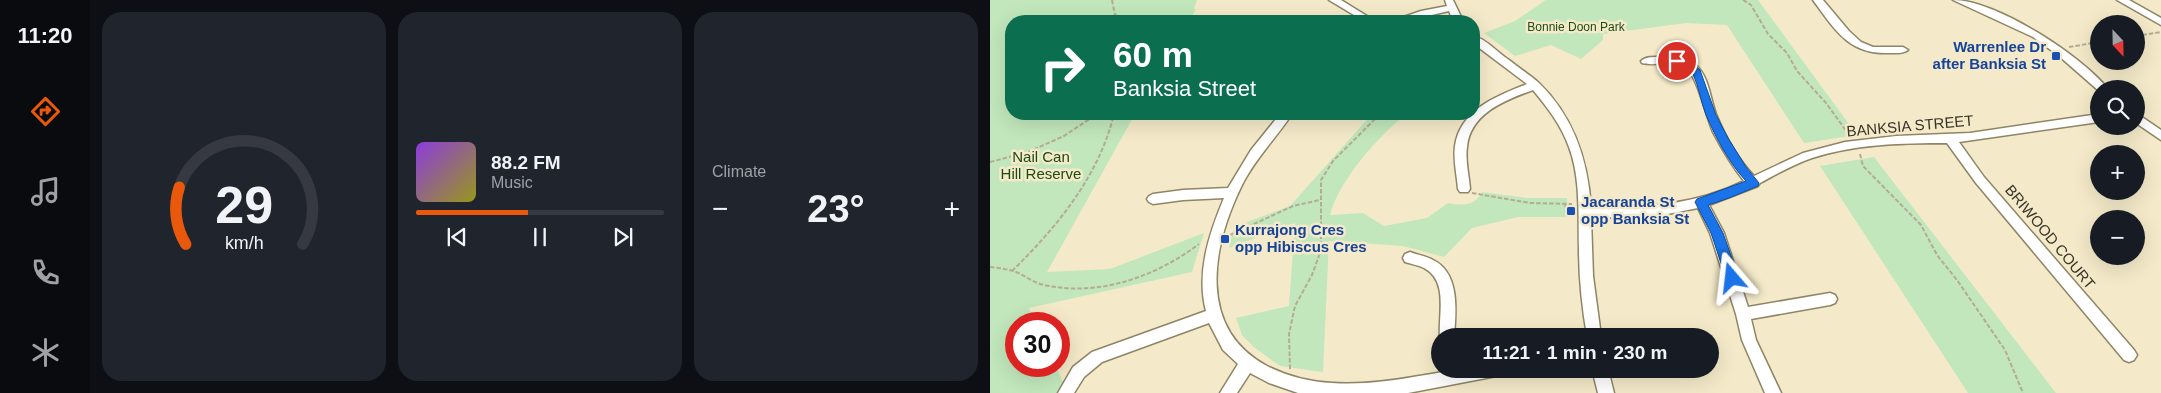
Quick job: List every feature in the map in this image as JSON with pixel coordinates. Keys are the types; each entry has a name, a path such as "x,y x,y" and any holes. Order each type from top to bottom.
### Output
{"street":[{"path":"1334,0 1360,15"},
{"path":"1818,0 1850,38 1859,45 1871,50 1903,50"},
{"path":"1958,0 2024,28 2058,50 2093,80"},
{"path":"2122,0 2161,22"},
{"path":"1414,15 1450,4"},
{"path":"1480,44 1535,85 1553,106 1577,150 1582,171 1586,268 1593,328"},
{"path":"1646,62 1677,61 1689,65 1697,72 1711,115 1742,170 1754,183"},
{"path":"1480,113 1490,105 1535,85"},
{"name":"BANKSIA STREET","path":"1585,213 1640,213 1666,210 1701,202 1725,195 1754,183 1777,168 1798,158 1857,146 1894,140 1950,139 1992,135 2090,119"},
{"path":"1278,120 1251,159 1232,193 1218,229 1211,260 1209,294 1212,315 1226,343 1247,364 1258,371 1287,383 1332,391 1362,391 1431,376"},
{"path":"1464,189 1461,145 1466,129 1473,120"},
{"path":"2145,124 2161,136"},
{"name":"BRIWOOD COURT","path":"1950,139 1980,180 2129,355"},
{"path":"1153,199 1183,195 1232,193"},
{"path":"1701,202 1717,233 1743,314 1749,340 1773,393"},
{"path":"1410,258 1430,264 1440,272 1445,280 1447,328"},
{"path":"1743,314 1830,299"},
{"path":"1066,393 1075,374 1082,366 1097,357 1185,327 1212,315"},
{"path":"1228,393 1247,364"},
{"path":"1602,378 1606,393"}],"path":[{"path":"1112,0 1115,15"},
{"path":"1743,0 1751,5 1768,34 1787,53 1797,71 1826,103 1857,146 1863,166 1921,224 1937,255 1957,280 2005,350 2023,393"},
{"path":"2145,35 2161,32"},
{"path":"2058,50 2090,44"},
{"path":"990,162 1028,152 1064,136 1088,120"},
{"path":"1012,271 1051,231 1096,163 1106,143 1112,120"},
{"path":"1287,383 1290,368 1289,334 1295,306 1312,275 1321,250 1321,180 1333,161 1374,120"},
{"path":"1464,189 1476,194 1530,203 1572,204"},
{"path":"1232,227 1230,235 1293,206 1320,200"},
{"path":"1565,203 1566,213"},
{"path":"990,267 1012,271 1039,284 1083,288 1115,284 1169,264 1199,244"}],"green space":[{"name":"Nail Can Hill Reserve","path":"990,0 1197,0 1194,9 1196,9 1192,15 1005,15 1005,120 1132,120 1047,272 1110,269 1204,233 1192,272 1029,308 1031,312 1005,312 1005,377 1061,377 1068,393 990,393"},
{"name":"Bonnie Doon Park","path":"1546,0 1758,0 1857,135 1804,143 1727,25 1686,23 1603,34 1603,40 1581,59 1551,45 1515,56 1484,33 1515,21"},
{"path":"1367,120 1399,120 1361,160 1342,188 1330,215 1363,213 1384,226 1427,218 1448,203 1468,204 1476,200 1482,192 1527,198 1567,198 1568,217 1518,217 1472,228 1444,257 1403,246 1329,241 1323,372 1280,366 1255,348 1242,335 1236,318 1289,306 1295,223 1229,248 1234,227 1290,206"},
{"path":"1874,157 2056,393 1968,393 1820,166"}],"place":[{"name":"Warrenlee Dr after Banksia St","path":"2056,56"},
{"name":"Jacaranda St opp Banksia St","path":"1571,211"},
{"name":"Kurrajong Cres opp Hibiscus Cres","path":"1225,239"}],"route":[{"path":"1677,61 1689,65 1697,72 1711,115 1742,170 1754,183 1725,195 1701,202 1717,233 1732,278"}]}
